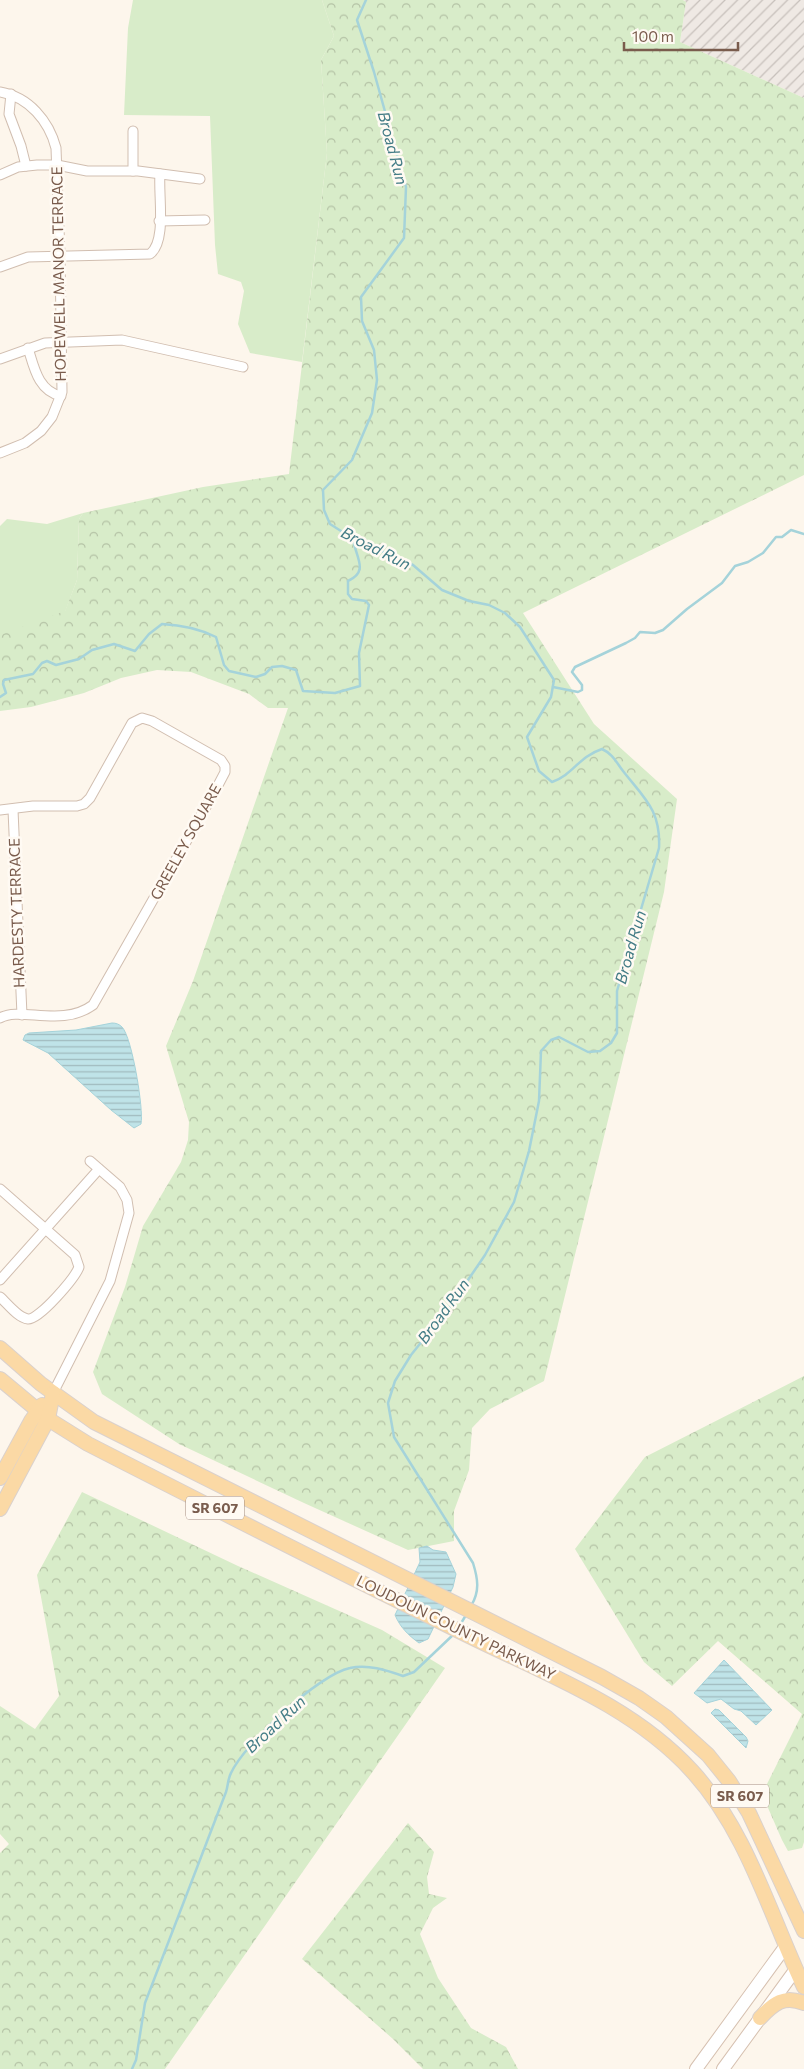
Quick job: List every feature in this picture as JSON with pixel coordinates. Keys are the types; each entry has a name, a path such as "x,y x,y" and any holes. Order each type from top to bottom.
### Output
{"main road":[{"name":"LOUDOUN COUNTY PARKWAY","path":"0,1348 53,1393 94,1422 619,1686 657,1710 708,1755 739,1794 803,1926"},
{"name":"LOUDOUN COUNTY PARKWAY","path":"0,1378 42,1415 88,1444 466,1635 555,1677 622,1714 659,1739 680,1759 710,1794 731,1826 746,1854 785,1947 800,1963 804,1987"},
{"path":"0,1509 53,1393"},
{"path":"0,1478 42,1415"},
{"path":"786,1888 799,1898 804,1898"},
{"path":"696,2069 785,1947 803,1926"},
{"path":"723,2069 800,1963"},
{"path":"760,2018 782,2000 792,1999 804,2003"}],"street":[{"name":"HOPEWELL MANOR TERRACE","path":"0,92 11,94 29,105 42,119 52,136 57,165 61,341 61,396 52,416 41,431 25,443 0,453"},
{"path":"11,94 9,114 26,166"},
{"path":"133,131 133,171"},
{"path":"0,175 26,166 57,165 87,171 133,171 200,179"},
{"path":"0,267 28,257 150,254 158,245 160,174"},
{"path":"159,221 204,220"},
{"path":"0,359 45,343 122,340 136,341 243,367"},
{"path":"28,348 42,384 49,392 61,396"},
{"name":"GREELEY SQUARE","path":"0,810 13,810 33,806 77,806 84,804 90,798 132,723 142,718 152,721 220,760 226,766 215,792 93,1005 87,1010 50,1018 22,1015 10,1015 0,1018"},
{"name":"HARDESTY TERRACE","path":"13,810 22,1015"},
{"path":"53,1393 110,1281 125,1231 128,1213 127,1200 120,1187 90,1161"},
{"path":"0,1280 99,1168"},
{"path":"0,1297 22,1317 27,1319 34,1318 42,1313 78,1271 79,1263 75,1256 45,1229 2,1195"}],"shaded area":[{"path":"683,0 804,0 804,98 680,42 686,2"}],"green space":[{"path":"133,0 322,0 334,36 321,60 327,153 302,362 250,353 238,324 244,291 241,282 218,274 215,245 210,116 124,115 128,28"},
{"path":"322,0 683,0 686,2 680,42 804,98 804,475 523,613 594,724 677,799 664,892 544,1381 490,1409 472,1428 469,1470 454,1511 454,1541 408,1550 179,1444 102,1394 93,1372 125,1287 143,1226 181,1162 188,1140 189,1122 166,1046 193,981 288,708 268,708 249,694 191,672 157,670 121,678 84,693 31,707 0,711 0,635 65,611 77,580 79,519 83,513 203,487 289,474 327,153 321,60 334,36"},
{"path":"83,513 79,519 77,580 65,612 0,636 0,526 7,519 47,524"},
{"path":"804,1376 804,1842 802,1848 788,1851 762,1794 802,1714 718,1641 672,1686 644,1662 575,1549 645,1457"},
{"path":"82,1492 238,1566 382,1630 445,1668 165,2069 0,2069 0,1853 9,1844 0,1834 0,1706 35,1729 59,1696 37,1575"},
{"path":"408,1823 434,1852 427,1877 429,1894 447,1898 433,1908 420,1934 438,1978 471,2028 506,2047 518,2069 423,2069 393,2039 302,1959"}],"water":[{"path":"112,1023 122,1027 126,1033 133,1058 141,1104 141,1124 134,1128 111,1110 48,1053 23,1040 25,1035 29,1033 76,1030"},
{"path":"427,1546 433,1550 446,1552 456,1574 453,1587 428,1639 419,1643 399,1623 395,1615 420,1562 419,1548"},
{"path":"724,1660 772,1710 756,1725 741,1711 734,1709 721,1699 707,1703 694,1693"},
{"path":"715,1709 719,1710 746,1737 748,1741 746,1748 711,1713"}],"waterway":[{"name":"Broad Run","path":"366,0 357,20 374,72 406,187 404,238 361,297 362,321 374,350 377,380 372,413 352,460 323,490 324,510 330,524 352,538 413,565 442,590 469,601 489,605 505,613 520,627 554,680 551,697 527,737 539,771 552,782 566,775 587,756 602,749 609,753 650,805 659,835 659,848 617,991 617,1033 611,1043 600,1051 588,1052 559,1037 551,1040 541,1051 539,1101 529,1151 514,1202 485,1255 451,1305 411,1355 395,1381 388,1403 394,1437 473,1563 477,1585 476,1595 471,1606"},
{"path":"553,687 578,692 582,690 582,685 572,672 575,667 626,643 635,638 640,632 655,633 663,630 722,583 735,566 748,562 763,553 776,537 782,537 791,530 804,534"},
{"path":"0,697 6,693 3,684 4,680 33,674 42,663 47,661 56,665 79,659 92,650 114,644 135,651 149,634 162,624 190,627 216,637 224,665 229,671 256,677 265,674 272,667 282,666 296,670 303,691 335,693 360,686 359,653 369,605 366,601 352,599 348,594 348,581 355,577 360,568 353,538"},
{"name":"Broad Run","path":"460,1625 466,1615"},
{"name":"Broad Run","path":"132,2069 136,2060 145,2003 226,1792 230,1775 239,1760 266,1729 302,1696 337,1673 350,1668 370,1667 403,1676 414,1672 454,1634"}]}
